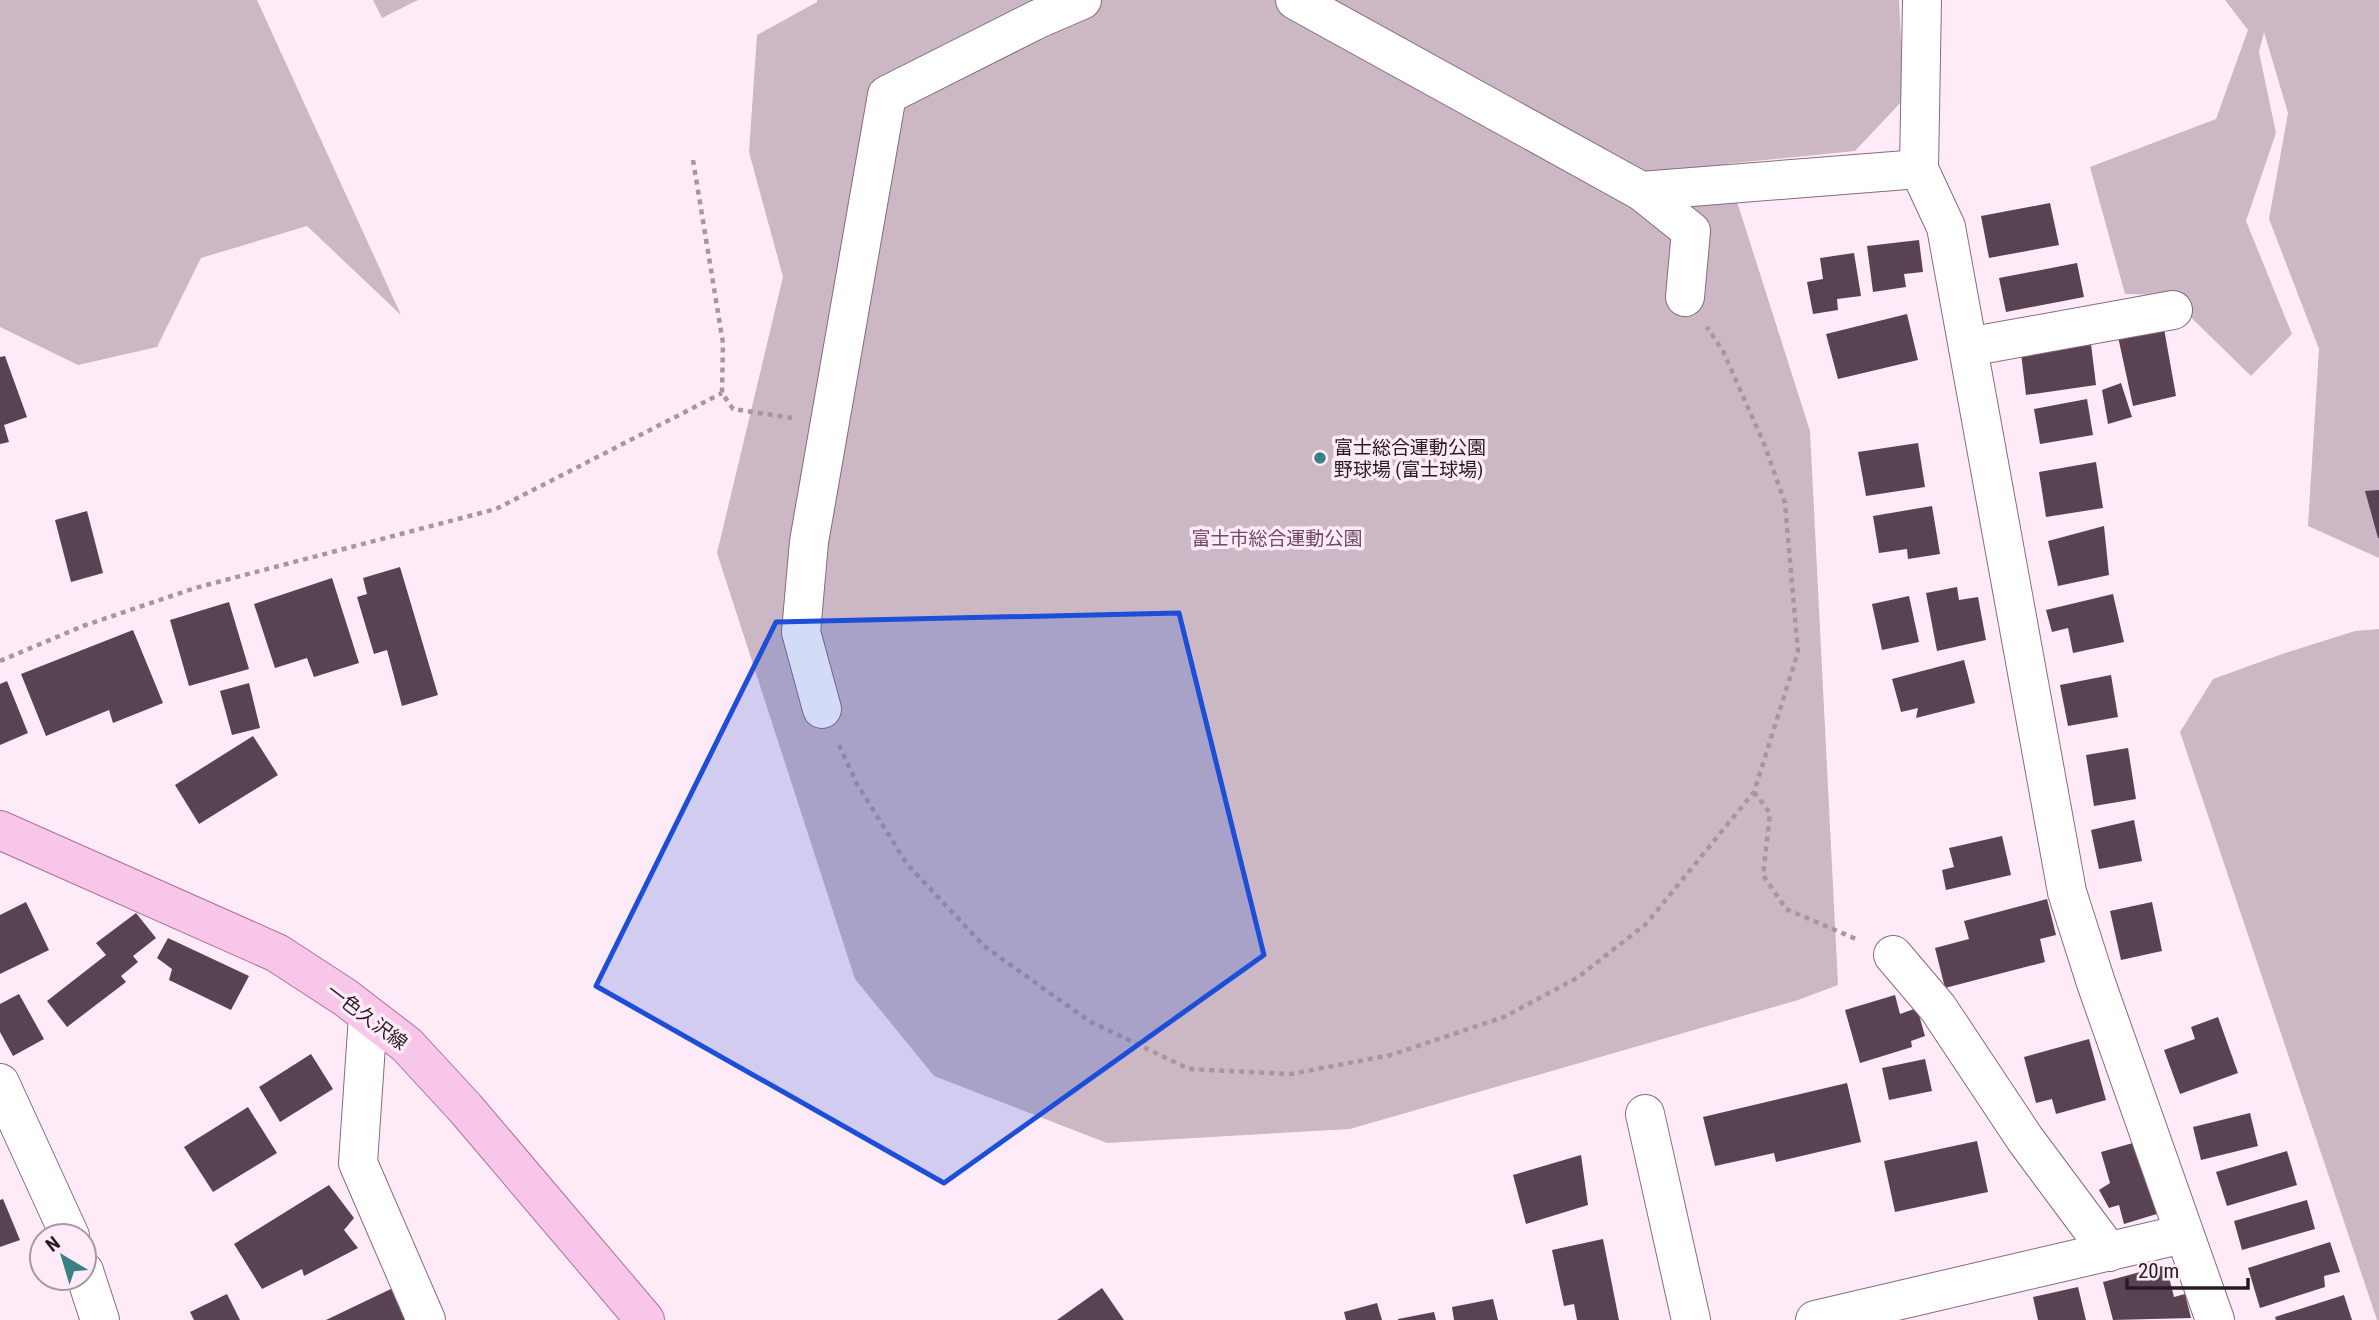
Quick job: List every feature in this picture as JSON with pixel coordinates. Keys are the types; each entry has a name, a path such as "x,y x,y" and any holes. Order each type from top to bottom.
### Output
{"main road":[{"name":"一色久沢線","path":"0,830 277,953 346,998 407,1045 466,1109 645,1320"}],"street":[{"path":"822,709 801,632 809,542 887,95 1033,9 1082,0"},
{"path":"1295,0 1641,191 1691,231 1685,297"},
{"path":"1922,0 1919,169 1946,227 2067,892 2183,1234 2215,1320"},
{"path":"1641,191 1919,169"},
{"path":"1968,347 2173,310"},
{"path":"1892,955 1938,1008 2025,1139 2109,1252"},
{"path":"368,1016 358,1163 426,1320"},
{"path":"0,1083 63,1222"},
{"path":"1645,1114 1691,1320"},
{"path":"1815,1320 2183,1234"},
{"path":"91,1292 100,1320"}],"path":[{"path":"693,160 723,343 722,393 733,409 830,424"},
{"path":"822,709 857,784 907,864 984,946 1089,1021 1189,1069 1291,1074 1391,1055 1504,1017 1577,978 1646,924 1754,792 1798,652 1785,503 1765,446 1723,351 1685,297"},
{"path":"0,661 83,626 195,588 496,509 722,393"},
{"path":"1754,792 1770,813 1763,875 1786,909 1892,955"}],"highlighted area":[{"path":"1179,613 1264,955 944,1183 596,986 776,622"}],"green space":[{"path":"0,0 257,0 401,315 307,226 201,258 157,347 78,365 0,327"},
{"path":"373,0 418,0 382,18"},
{"name":"富士市総合運動公園","path":"817,0 1899,0 1904,99 1855,151 1725,164 1810,431 1838,985 1798,1000 1350,1129 1107,1143 934,1076 855,979 717,553 783,277 749,152 757,35"},
{"path":"2225,0 2379,0 2379,558 2308,526 2319,349 2269,219 2288,113 2264,32 2259,52 2276,133 2246,221 2292,334 2251,376 2168,295 2125,294 2090,167 2216,119 2248,30"},
{"path":"2379,629 2377,1320 2180,732 2213,679 2355,631"}],"building":[{"path":"2050,203 2059,245 1989,258 1981,216"},
{"path":"1919,240 1923,272 1904,274 1906,287 1873,292 1867,246"},
{"path":"1854,253 1861,296 1837,299 1838,310 1813,314 1807,282 1823,279 1820,258"},
{"path":"2077,263 2084,297 2006,312 1999,278"},
{"path":"1907,314 1918,360 1838,379 1826,334"},
{"path":"2163,323 2176,396 2133,406 2117,332"},
{"path":"2091,344 2096,385 2026,395 2021,353"},
{"path":"5,356 27,417 4,425 9,442 0,444 0,357"},
{"path":"2121,383 2132,417 2108,424 2102,390"},
{"path":"2087,399 2093,435 2040,444 2034,409"},
{"path":"1918,443 1925,487 1866,496 1858,452"},
{"path":"2096,462 2103,508 2046,517 2039,472"},
{"path":"2379,490 2379,538 2378,538 2365,491"},
{"path":"1932,506 1940,554 1908,559 1907,549 1879,553 1873,516"},
{"path":"87,511 103,573 71,582 55,520"},
{"path":"2104,526 2109,575 2058,586 2048,541"},
{"path":"400,567 438,695 402,706 387,650 374,654 357,597 367,594 363,578"},
{"path":"332,578 359,663 314,677 307,658 275,668 254,604"},
{"path":"1957,587 1959,600 1978,597 1986,640 1937,651 1926,593"},
{"path":"2113,594 2124,642 2073,653 2068,628 2052,632 2046,610"},
{"path":"1909,596 1919,642 1882,650 1872,604"},
{"path":"229,602 249,669 189,686 170,620"},
{"path":"133,630 163,703 113,723 109,710 46,736 21,674"},
{"path":"1964,660 1975,703 1916,718 1918,708 1901,712 1892,679"},
{"path":"2111,675 2118,717 2068,726 2060,685"},
{"path":"7,681 28,733 0,745 0,684"},
{"path":"249,683 260,728 232,735 220,691"},
{"path":"253,736 278,775 199,824 175,785"},
{"path":"2128,748 2136,799 2094,806 2086,755"},
{"path":"2134,820 2142,861 2099,869 2091,830"},
{"path":"2002,836 2011,875 1946,890 1942,870 1954,867 1949,848"},
{"path":"2047,899 2056,935 2040,939 2045,962 1945,988 1935,948 1969,939 1964,921"},
{"path":"26,902 49,950 0,974 0,915"},
{"path":"2152,902 2162,951 2121,960 2110,911"},
{"path":"136,913 156,938 133,956 138,962 121,976 126,982 67,1027 47,1001 106,955 96,943"},
{"path":"168,938 249,976 231,1010 169,980 172,969 157,958"},
{"path":"19,994 44,1039 13,1056 0,1032 0,1004"},
{"path":"1895,995 1900,1014 1917,1008 1925,1036 1911,1041 1912,1047 1860,1063 1845,1010"},
{"path":"2218,1017 2238,1073 2180,1094 2164,1050 2195,1039 2191,1027"},
{"path":"2089,1039 2106,1100 2056,1114 2052,1099 2036,1103 2024,1057"},
{"path":"311,1054 333,1089 280,1122 259,1087"},
{"path":"1925,1059 1932,1091 1889,1100 1882,1068"},
{"path":"1847,1083 1861,1142 1776,1162 1774,1153 1715,1166 1703,1117"},
{"path":"248,1107 277,1153 213,1192 184,1147"},
{"path":"2250,1113 2258,1146 2201,1160 2193,1127"},
{"path":"1977,1141 1988,1192 1895,1212 1884,1161"},
{"path":"2140,1141 2160,1213 2124,1224 2119,1205 2109,1208 2099,1190 2110,1183 2101,1152"},
{"path":"2287,1151 2297,1185 2227,1206 2216,1172"},
{"path":"1581,1155 1588,1205 1526,1224 1513,1175"},
{"path":"329,1185 354,1218 344,1230 358,1248 304,1276 302,1269 262,1289 234,1244"},
{"path":"3,1199 20,1240 0,1247 0,1200"},
{"path":"2307,1200 2315,1229 2242,1250 2234,1221"},
{"path":"1603,1239 1619,1320 1577,1320 1574,1304 1564,1306 1552,1250"},
{"path":"2330,1242 2340,1272 2324,1276 2325,1287 2260,1308 2248,1268"},
{"path":"2166,1265 2174,1297 2185,1294 2191,1318 2113,1320 2103,1282"},
{"path":"395,1287 410,1320 326,1320"},
{"path":"2078,1287 2086,1320 2038,1320 2033,1297"},
{"path":"1102,1288 1124,1320 1057,1320"},
{"path":"227,1294 240,1320 194,1320 190,1312"},
{"path":"2344,1295 2352,1320 2276,1320 2275,1317"},
{"path":"1493,1299 1498,1320 1454,1320 1452,1307"},
{"path":"1377,1303 1382,1320 1346,1320 1344,1312"},
{"path":"1434,1312 1436,1320 1398,1320 1398,1319"}],"place":[{"name":"富士総合運動公園 野球場 (富士球場)","path":"1320,458"}]}
